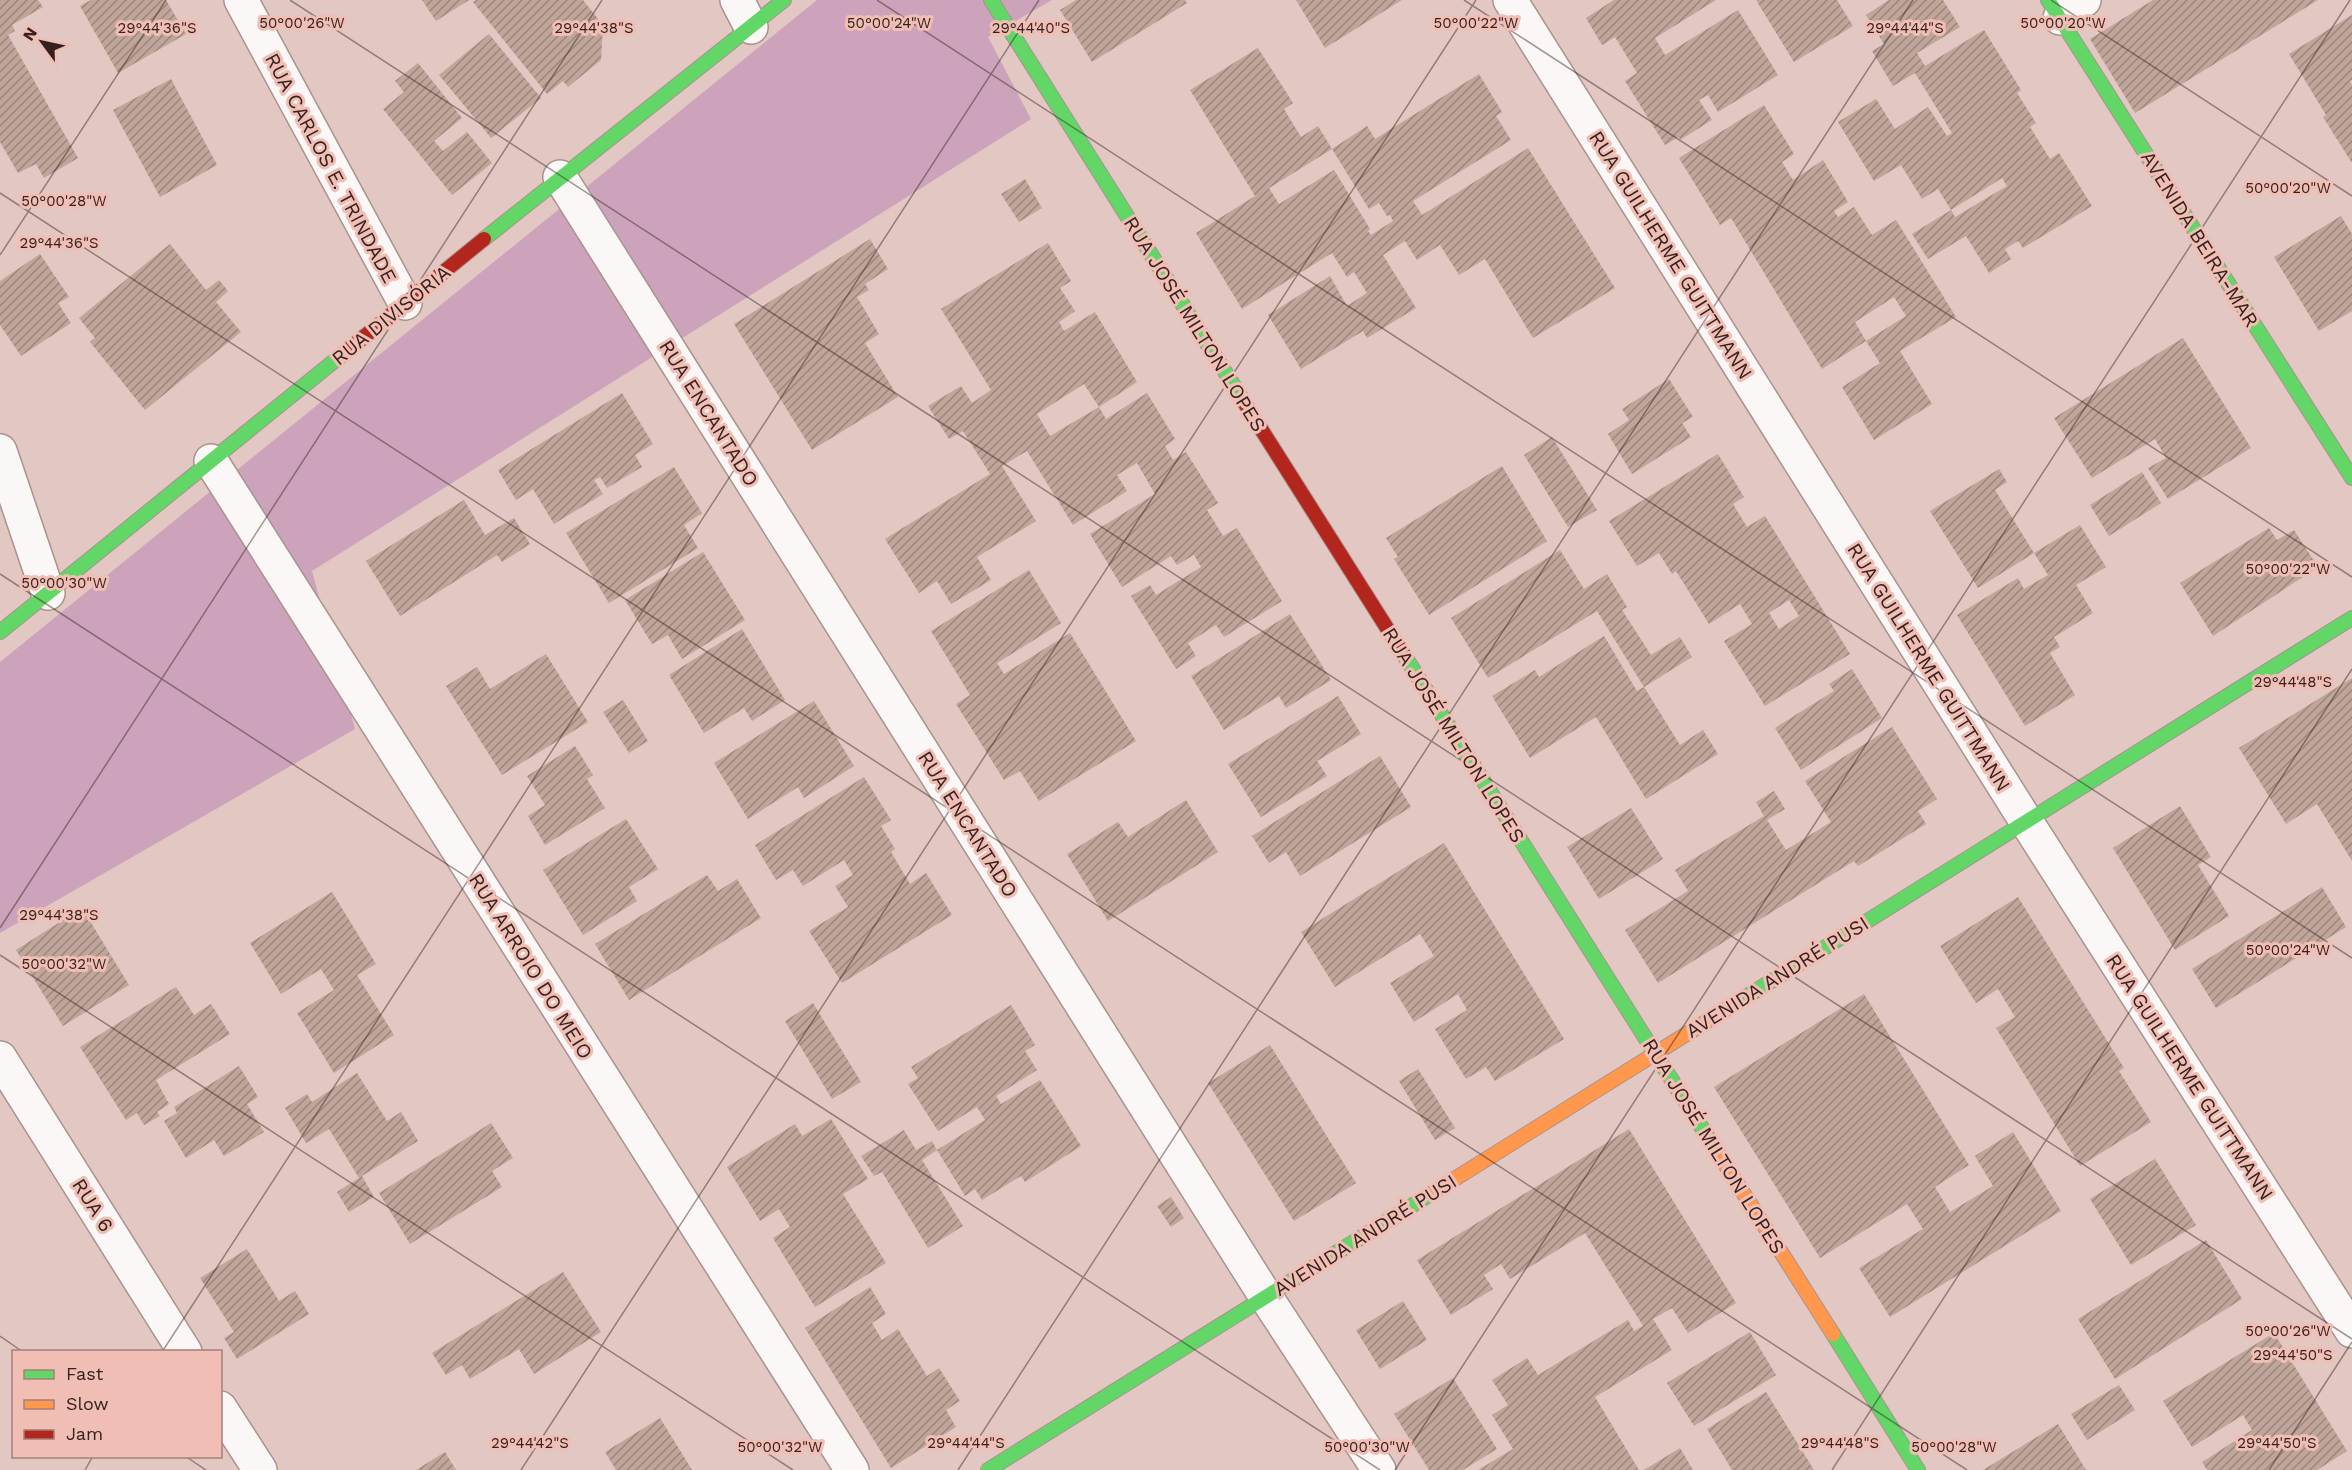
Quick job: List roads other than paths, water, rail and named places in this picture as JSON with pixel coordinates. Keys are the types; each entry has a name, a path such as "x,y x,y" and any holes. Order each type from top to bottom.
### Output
{"street":[{"name":"RUA CARLOS E. TRINDADE","path":"241,0 405,303"},
{"name":"RUA DIVISÓRIA","path":"0,632 560,177 744,13 784,0"},
{"name":"RUA JOSÉ MILTON LOPES","path":"991,0 1918,1470"},
{"name":"RUA GUILHERME GUITTMANN","path":"1510,0 2026,821 2352,1331"},
{"name":"AVENIDA BEIRA-MAR","path":"2064,6 2352,478"},
{"name":"RUA ENCANTADO","path":"560,177 1266,1297 1379,1470"},
{"path":"0,451 48,593"},
{"name":"RUA ARROIO DO MEIO","path":"211,461 852,1470"},
{"name":"AVENIDA ANDRÉ PUSI","path":"988,1470 2352,618"},
{"name":"RUA 6","path":"0,1058 184,1350"},
{"path":"222,1411 260,1470"}]}
